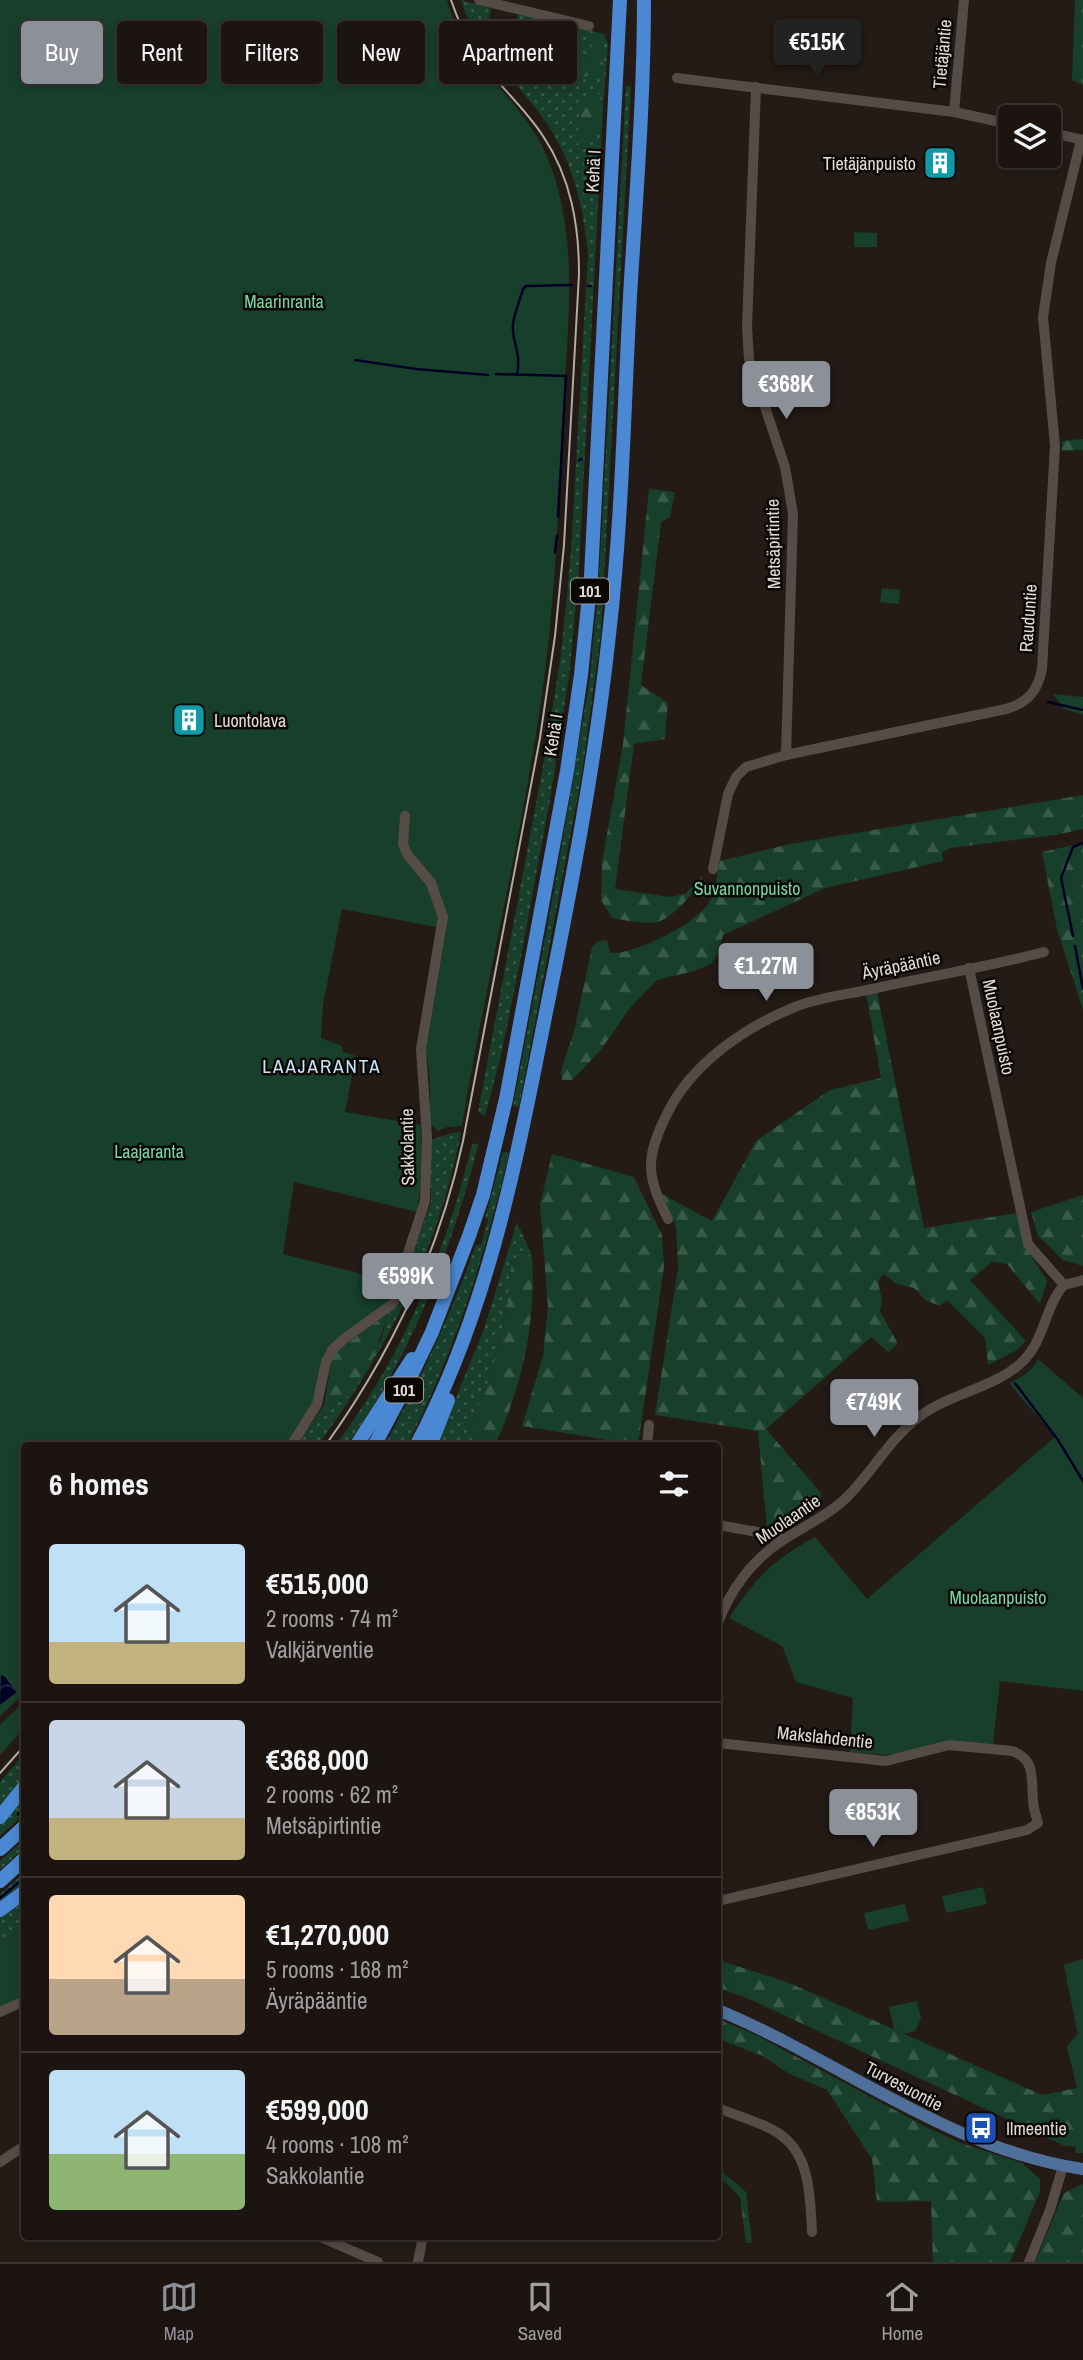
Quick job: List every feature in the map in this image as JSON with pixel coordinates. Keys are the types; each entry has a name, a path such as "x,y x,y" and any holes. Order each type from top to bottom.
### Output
{"highway":[{"name":"Kehä I","path":"376,1442 432,1332 469,1236 494,1150 567,771 586,630 620,0"},
{"name":"101","path":"418,1442 461,1348 495,1247 518,1155 597,734 611,619 640,120 644,0"},
{"path":"359,1442 432,1332"},
{"path":"432,1442 444,1414 461,1348"},
{"path":"0,1817 21,1791"},
{"path":"0,1849 21,1830"},
{"path":"0,1881 21,1862"},
{"path":"0,1910 21,1894"}],"main road":[{"name":"Turvesuontie","path":"721,2011 942,2126 999,2147 1063,2166 1083,2169"}],"street":[{"path":"479,0 589,26"},
{"name":"Tietäjäntie","path":"954,112 964,0"},
{"path":"677,78 954,112 998,121"},
{"name":"Metsäpirtintie","path":"756,87 747,327 749,359 785,467 793,514 786,755"},
{"path":"1061,135 1082,140"},
{"name":"Rauduntie","path":"713,869 728,794 736,777 753,764 1006,709 1021,704 1036,689 1042,669 1055,446 1043,317 1051,263 1082,140"},
{"name":"Sakkolantie","path":"293,1442 317,1404 326,1362 332,1350 391,1305 400,1295 407,1256 425,1201 427,1138 421,1049 443,917 431,883 403,844 405,816"},
{"name":"Äyräpääntie","path":"668,1219 657,1198 649,1166 652,1151 671,1104 708,1060 747,1029 796,1006 1044,952"},
{"name":"Muolaanpuisto","path":"969,968 1028,1244 1064,1285"},
{"path":"1064,1285 1083,1280"},
{"name":"Muolaantie","path":"721,1614 752,1565 783,1539 827,1515 848,1496 892,1441 920,1416 949,1398 1000,1377 1024,1360 1036,1344 1056,1296 1064,1285"},
{"path":"647,1442 649,1425"},
{"path":"721,1526 783,1539"},
{"name":"Makslahdentie","path":"721,1743 886,1761 949,1745 1012,1751 1021,1754 1032,1770 1033,1804 1038,1823 1027,1830 721,1899"},
{"path":"0,2012 21,2002"},
{"path":"721,2109 778,2133 795,2149 804,2168 809,2191 812,2232"},
{"path":"0,2162 21,2148"},
{"path":"1029,2262 1063,2166"},
{"path":"326,2240 378,2262"},
{"path":"418,2262 422,2240"}],"green space":[{"name":"Maarinranta","path":"0,0 447,0 455,21 439,21 439,84 497,84 531,127 546,154 562,207 569,284 557,538 546,664 518,838 462,1126 438,1131 430,1124 430,1080 426,1049 446,929 342,909 323,1005 321,1038 342,1046 343,1052 356,1056 345,1112 421,1125 417,1212 294,1182 283,1254 398,1283 394,1298 325,1350 312,1403 288,1442 21,1442 21,1696 0,1716"},
{"path":"461,0 491,8 489,21 470,21"},
{"path":"1075,0 1083,0 1083,85 1072,80"},
{"path":"518,14 548,21 516,21"},
{"path":"577,28 604,34 608,44 579,569 570,669 551,794 520,962 502,1051 485,1116 478,1112 542,772 561,655 571,553 588,253 580,201 570,169 555,137 535,107 515,84 577,84"},
{"path":"604,34 602,72 584,77 583,68 589,60 592,38"},
{"path":"626,86 631,86 601,633 582,774 519,1107 513,1106 554,890 590,678 599,577"},
{"path":"602,93 600,126 585,143 570,144 582,122 578,102"},
{"path":"854,232 877,233 877,247 854,247"},
{"path":"1083,439 1083,450 1062,451 1062,441"},
{"path":"649,489 675,492 670,517 661,522 641,685 668,703 665,739 634,744 615,889 670,897 685,894 703,875 689,897 675,912 651,923 612,918 601,900 602,862 623,744"},
{"path":"882,588 900,590 899,604 880,602"},
{"path":"1053,694 1083,697 1083,715 1064,709"},
{"name":"Suvannonpuisto","path":"1083,795 1083,829 950,848 942,852 943,861 825,888 723,935 718,954 711,964 657,980 630,1008 600,1051 572,1080 562,1080 561,1070 574,1032 592,947 598,941 607,940 610,953 635,949 681,927 705,908 711,899 720,861 790,844"},
{"path":"1083,843 1083,1010 1057,929 1042,852"},
{"path":"877,991 924,1228 1017,1213 1027,1249 1047,1281 1040,1304 1007,1264 992,1262 970,1280 1026,1341 1017,1350 988,1365 985,1338 947,1300 940,1306 925,1300 914,1288 897,1284 883,1274 878,1281 882,1301 880,1311 898,1344 888,1352 871,1337 766,1429 821,1493 821,1498 767,1529 758,1431 655,1415 678,1268 676,1227 662,1194 712,1221 756,1141 830,1090 881,1078 866,993"},
{"path":"461,1132 451,1175 439,1217 407,1297 366,1373 320,1442 299,1442 324,1405 342,1400 382,1338 387,1314 399,1304 403,1296 414,1251 431,1202 431,1140"},
{"path":"479,1143 456,1223 410,1339 370,1411 349,1442 338,1442 382,1376 419,1303 435,1265 472,1145"},
{"path":"503,1152 509,1153 479,1266 440,1374 408,1442 386,1442 434,1347 476,1245 481,1245 488,1219 485,1218"},
{"path":"552,1154 634,1177 662,1235 664,1267 638,1442 620,1442 522,1426 543,1356 548,1307 540,1205"},
{"path":"1083,1195 1083,1266 1063,1260 1038,1236 1031,1212"},
{"path":"517,1222 532,1256 512,1261 507,1308 491,1374 464,1442 438,1442 484,1329"},
{"path":"532,1256 532,1305 520,1376 496,1442 464,1442 491,1374 507,1308 512,1261"},
{"path":"387,1314 381,1336 364,1375 340,1401 324,1404 332,1359 338,1350"},
{"name":"Muolaanpuisto","path":"1038,1359 1083,1398 1083,1691 1000,1681 993,1744 888,1755 850,1752 853,1698 796,1682 782,1646 729,1618 766,1571 815,1537 867,1599 1055,1437 1009,1383 1029,1371"},
{"path":"21,1705 21,1731 0,1755 0,1725"},
{"path":"21,1758 21,1782 0,1807 0,1782"},
{"path":"21,1798 21,1817 0,1836 0,1824"},
{"path":"21,1842 21,1851 0,1870 0,1861"},
{"path":"21,1876 21,1889 0,1905 0,1894"},
{"path":"983,1887 987,1904 946,1913 942,1896"},
{"path":"21,1901 21,1928 0,1944 0,1916"},
{"path":"905,1904 909,1921 868,1930 864,1913"},
{"path":"21,1928 21,1997 0,2007 0,1944"},
{"path":"1083,1959 1083,2147 1065,2146 747,1998 721,1989 721,1961 787,1982 1042,2095 1077,2088 1067,2046 1078,2034 1064,1965"},
{"path":"1083,1959 1083,2153 1075,2153 1078,2089 1067,2046 1078,2034 1064,1965"},
{"path":"917,2001 921,2018 915,2031 903,2034 894,2029 889,2007"},
{"path":"721,2020 756,2035 928,2128 961,2143 1022,2163 1040,2179 1040,2192 1010,2262 933,2262 931,2201 877,2202 872,2159 827,2090 788,2073 763,2056 721,2040"},
{"path":"721,2171 746,2192 752,2243 746,2243 740,2197 721,2178"},
{"path":"1083,2184 1083,2262 1035,2262 1064,2193"}],"water":[{"path":"1,1675 17,1692 0,1705"}],"waterway":[{"path":"517,375 518,360 513,323 523,289 526,286 572,285"},
{"path":"355,360 416,369 488,375"},
{"path":"496,374 566,376 558,517"},
{"path":"555,552 557,536"},
{"path":"1048,702 1083,710"},
{"path":"1073,936 1061,878 1073,847 1083,843"},
{"path":"1075,946 1083,989"},
{"path":"1015,1383 1058,1440 1083,1481"},
{"path":"0,1898 21,1880"}],"tram line":[{"path":"328,1442 371,1375 410,1301 441,1223 453,1182 540,738 555,636 564,545 579,274 572,202 553,152 530,118 479,59 465,35 451,0"},
{"path":"0,1773 21,1749"}],"place":[{"name":"Tietäjänpuisto","path":"940,163"},
{"name":"Luontolava","path":"189,720"},
{"name":"Ilmeentie","path":"981,2128"}],"district":[{"name":"LAAJARANTA","path":"322,1066"}],"park label":[{"name":"Laajaranta","path":"149,1151"}]}
